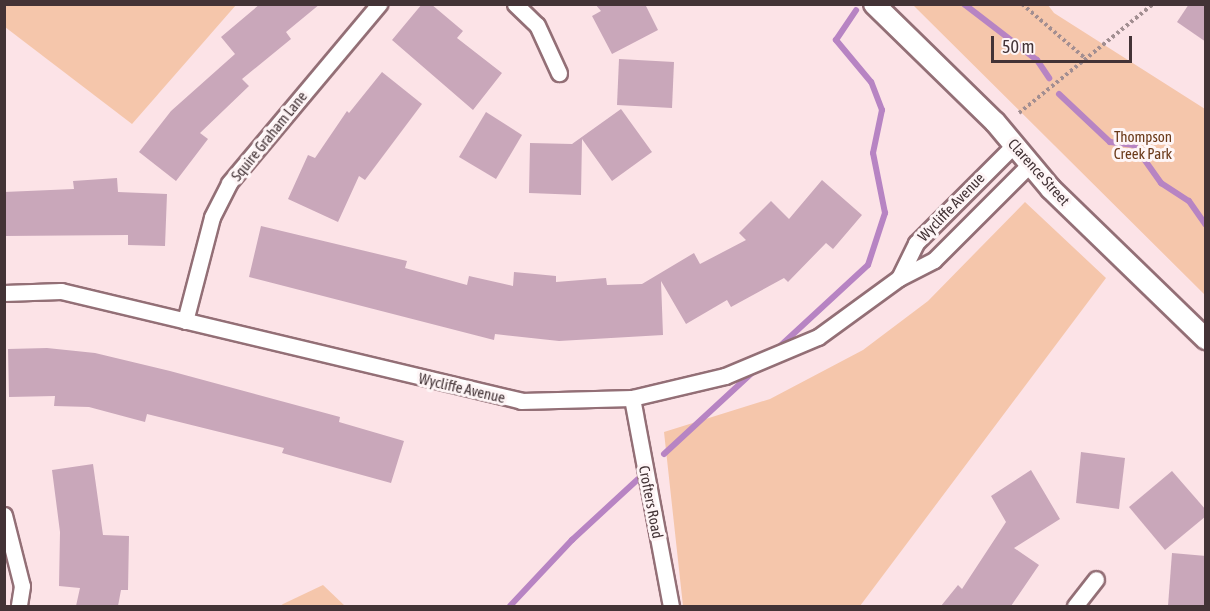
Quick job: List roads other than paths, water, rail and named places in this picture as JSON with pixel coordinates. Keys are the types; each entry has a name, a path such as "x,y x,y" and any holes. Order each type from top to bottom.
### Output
{"street":[{"name":"Squire Graham Lane","path":"185,321 212,217 229,183 379,4"},
{"path":"515,4 537,25 559,73"},
{"name":"Clarence Street","path":"874,4 1014,145 1051,189 1206,339"},
{"name":"Wycliffe Avenue","path":"899,278 916,243 1014,145"},
{"name":"Wycliffe Avenue","path":"4,293 61,291 521,401 632,398 725,376 790,351 845,320 899,278 933,260 1030,164"},
{"name":"Crofters Road","path":"632,398 671,606"},
{"path":"4,515 22,586 19,606"},
{"path":"1075,606 1096,579"}],"waterway":[{"path":"964,4 1037,60 1049,78"},
{"path":"778,348 868,265 885,213 873,153 882,110 871,82 836,40 856,10"},
{"path":"1059,94 1110,142 1134,145 1161,183 1189,201 1206,225"},
{"path":"664,454 756,369"},
{"path":"510,606 572,540 638,479"}],"park label":[{"name":"Thompson Creek Park","path":"1143,144"}]}
